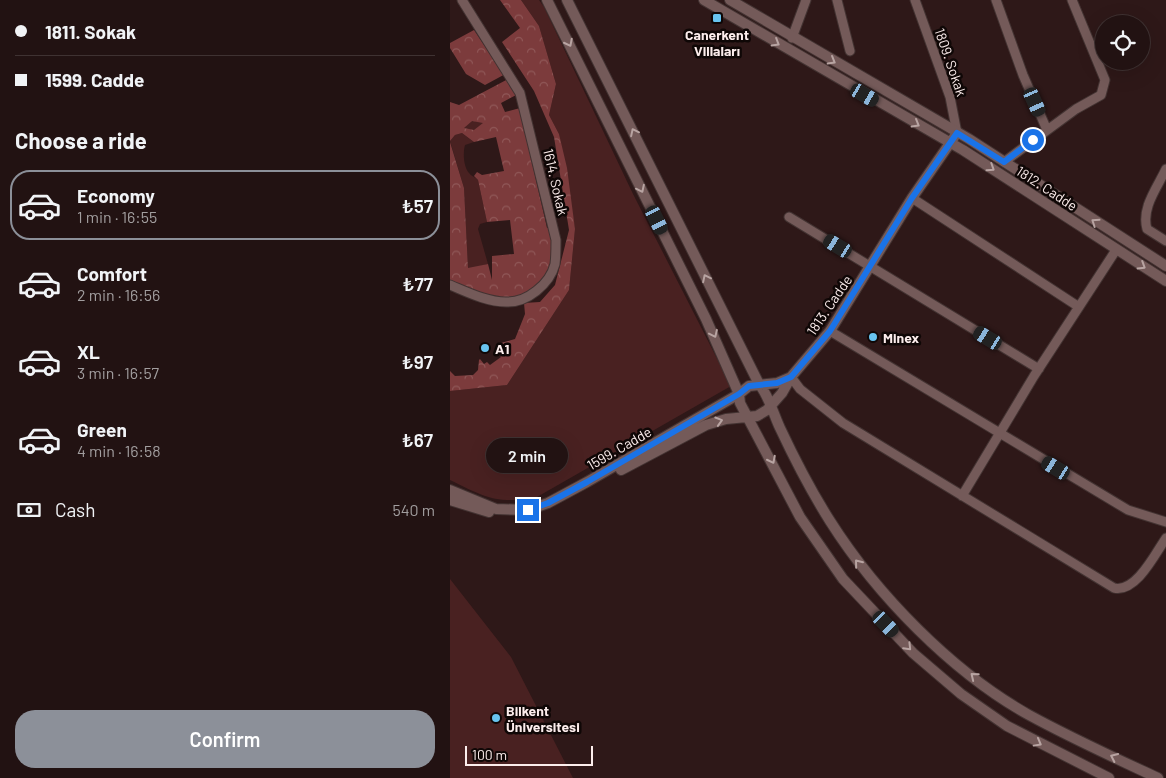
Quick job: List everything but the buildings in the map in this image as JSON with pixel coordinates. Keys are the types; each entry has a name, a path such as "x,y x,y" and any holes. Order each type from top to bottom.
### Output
{"street":[{"name":"1614. Sokak","path":"450,285 488,300 507,303 528,297 545,283 555,265 556,240 520,93 462,0"},
{"path":"547,0 736,381 740,403 750,417 800,517 843,579 913,652 961,694 992,716 1057,753 1109,778"},
{"path":"567,0 758,384 765,391 770,407 808,484 856,560 908,618 941,650 986,686 1028,714 1158,778"},
{"name":"1812. Cadde","path":"704,0 949,143 1166,281"},
{"name":"1812. Cadde","path":"730,0 957,133 1166,266"},
{"path":"792,38 806,0"},
{"path":"837,0 850,51"},
{"name":"1809. Sokak","path":"915,0 950,97 957,133"},
{"path":"996,0 1023,75 1047,130"},
{"path":"1004,162 1076,109 1101,95 1105,80 1072,0"},
{"name":"1813. Cadde","path":"770,407 791,377 830,331 912,198 957,133"},
{"path":"1166,169 1144,218 1147,229 1166,242"},
{"path":"912,198 1080,307"},
{"path":"789,217 1039,369"},
{"path":"962,496 1039,369 1116,250"},
{"path":"830,331 1128,510 1166,522"},
{"path":"739,394 749,386 777,383 791,377 800,389 843,423 1118,588 1126,588 1134,582 1166,538"},
{"name":"1599. Cadde","path":"450,490 496,509 528,510 548,503 579,486 739,394"},
{"path":"750,417 763,414 770,407"},
{"name":"1599. Cadde","path":"450,500 462,505 499,514 527,515 551,507 706,425 726,419 750,417"}],"green space":[{"path":"500,0 521,0 539,26 556,84 549,115 559,134 567,168 575,229 569,290 507,385 450,391 450,371 455,376 473,375 478,370 480,359 484,364 487,362 490,365 501,357 499,354 503,351 500,347 503,345 501,343 515,339 525,314 524,303 540,302 555,285 569,230 554,137 534,91 502,42 520,28"},
{"path":"521,0 539,0 544,7 633,194 731,386 537,497 501,500 482,495 450,480 450,391 507,385 569,290 575,229 559,134 549,115 556,84 539,26"},
{"path":"474,30 490,54 495,51 509,72 485,85 466,74 450,48 450,43"},
{"path":"512,77 520,93 501,103 505,112 524,107 530,154 547,228 553,227 555,265 528,297 507,303 450,285 450,142 464,188 468,268 488,264 492,280 492,256 514,254 510,220 487,222 478,180 474,176 477,172 482,175 504,171 496,137 474,142 462,133 455,135 450,141 450,102 459,105"},
{"path":"472,121 483,123 474,130 464,128"},
{"path":"462,133 474,142 465,145 465,163 469,173 478,180 487,222 480,224 478,229 488,264 468,269 464,188 450,141 455,135"},
{"name":"Bilkent Üniversitesi","path":"450,579 511,657 573,778 450,778"}],"place":[{"name":"Canerkent Villaları","path":"717,18"},
{"name":"Minex","path":"873,337"},
{"name":"A1","path":"485,348"},
{"name":"Bilkent Üniversitesi","path":"496,718"}],"route":[{"path":"528,510 548,503 587,482 739,394 749,386 777,383 791,377 830,331 912,198 957,133 1004,162 1033,140"}]}
